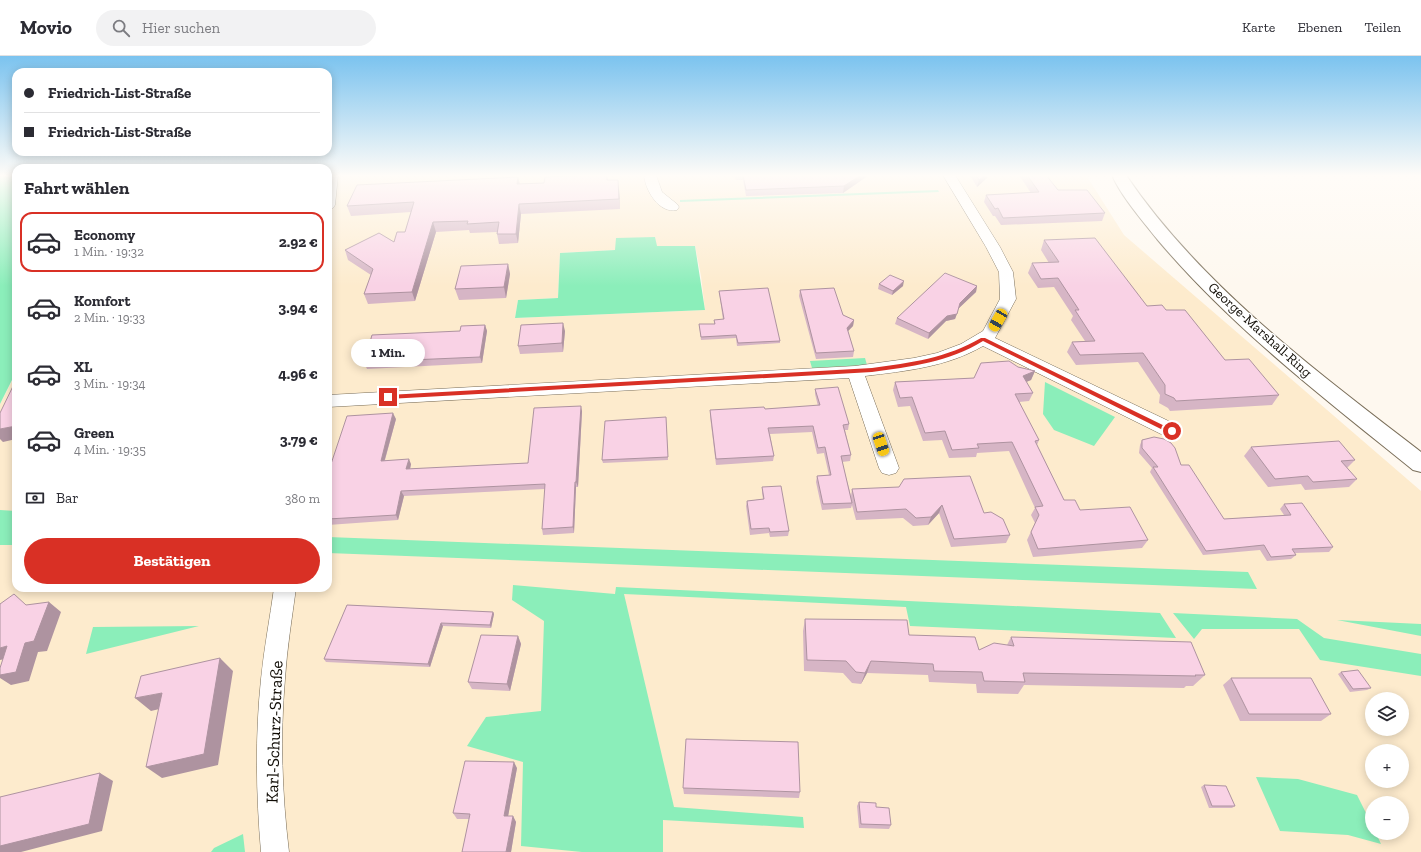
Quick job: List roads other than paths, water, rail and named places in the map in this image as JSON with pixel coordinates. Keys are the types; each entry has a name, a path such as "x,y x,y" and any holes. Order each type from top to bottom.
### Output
{"main road":[{"name":"George-Marshall-Ring","path":"1144,212 1158,230 1203,279 1293,361 1421,464"}],"street":[{"path":"332,401 855,372 914,364 941,358 967,348 989,335 1008,299 1006,272 993,247 971,212"},
{"path":"983,339 1172,431"},
{"path":"855,372 889,468"},
{"name":"Karl-Schurz-Straße","path":"275,852 271,814 269,770 273,679 284,592"}]}
